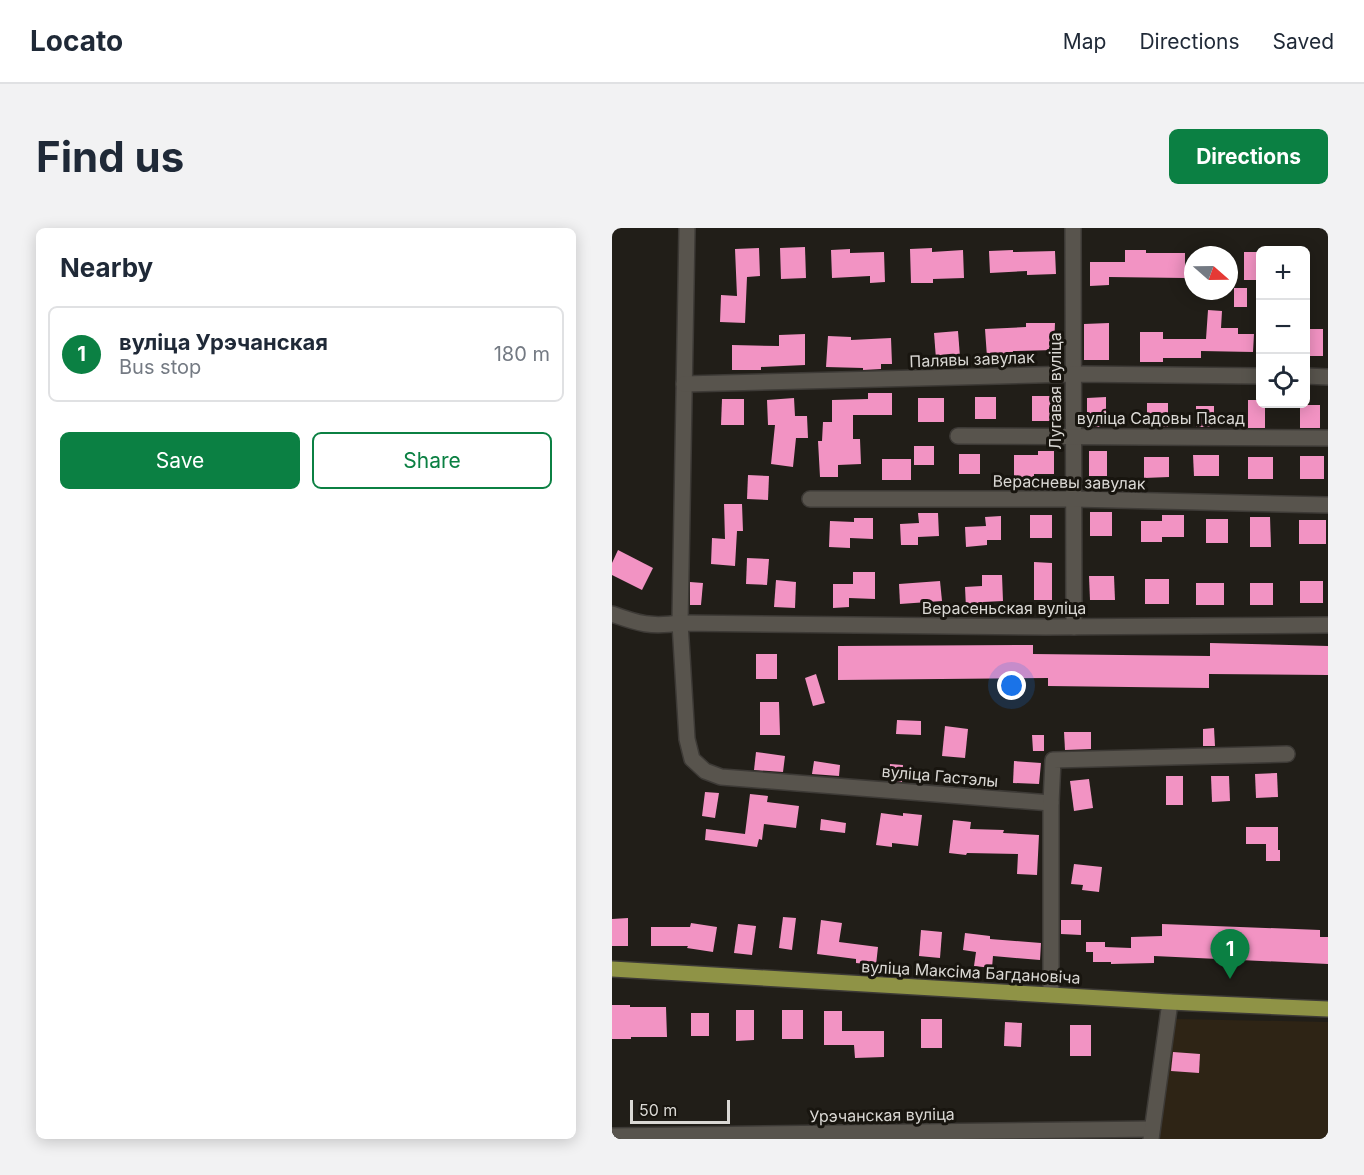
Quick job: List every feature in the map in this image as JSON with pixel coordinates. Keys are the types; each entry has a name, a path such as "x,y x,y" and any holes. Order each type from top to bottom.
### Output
{"main road":[{"name":"вуліца Максіма Багдановіча","path":"612,969 1170,1002 1328,1009"}],"street":[{"name":"вуліца Гастэлы","path":"687,228 680,623 687,739 693,759 705,771 721,777 1051,803"},
{"name":"Лугавая вуліца","path":"1073,228 1074,627"},
{"name":"Палявы завулак","path":"684,384 1074,374 1256,376"},
{"path":"1310,376 1328,377"},
{"name":"вуліца Садовы Пасад","path":"958,436 1328,438"},
{"name":"Верасневы завулак","path":"810,499 1074,500 1328,506"},
{"name":"Верасеньская вуліца","path":"612,614 640,624 659,626 680,623 1074,627 1328,625"},
{"path":"1051,995 1053,760 1287,754"},
{"path":"1151,1134 1170,1002"},
{"name":"Урэчанская вуліца","path":"612,1136 1151,1134"}],"shaded area":[{"path":"1175,1019 1328,1022 1328,1139 1159,1139"}],"building":[{"path":"805,247 806,278 781,279 780,248"},
{"path":"759,248 760,276 747,277 745,323 720,322 721,295 737,296 735,249"},
{"path":"932,248 932,252 963,250 964,278 933,279 933,283 911,283 910,249"},
{"path":"850,249 850,253 884,252 885,282 870,283 870,276 832,278 831,250"},
{"path":"1013,250 1013,252 1055,251 1056,274 1027,275 1027,271 990,273 989,251"},
{"path":"1125,250 1146,250 1146,253 1184,253 1184,278 1109,277 1109,285 1090,286 1090,262 1125,262"},
{"path":"1244,252 1256,252 1256,280 1244,280"},
{"path":"1238,288 1247,288 1247,307 1234,307 1234,300 1238,300"},
{"path":"1208,310 1222,311 1221,328 1238,328 1238,334 1254,334 1253,352 1201,351 1201,358 1163,358 1163,362 1140,362 1140,332 1163,332 1163,339 1206,339"},
{"path":"1026,323 1055,323 1054,350 1013,351 1013,355 987,357 985,329 1026,327"},
{"path":"1109,323 1109,360 1084,360 1084,324"},
{"path":"1310,329 1323,329 1323,356 1310,356"},
{"path":"958,331 960,357 936,359 934,333"},
{"path":"805,334 805,365 761,367 761,370 732,370 732,345 779,346 779,335"},
{"path":"828,336 851,337 851,340 891,338 892,364 881,364 881,369 863,370 863,368 826,367"},
{"path":"868,393 892,393 892,415 853,415 853,439 860,439 861,464 838,465 838,477 820,477 818,441 822,441 823,422 832,422 832,400 868,399"},
{"path":"1032,396 1051,396 1051,421 1032,421"},
{"path":"975,397 996,397 996,419 975,419"},
{"path":"1106,397 1106,427 1087,427 1087,398"},
{"path":"794,398 795,416 807,416 808,438 796,438 793,467 771,464 775,425 768,425 767,400"},
{"path":"918,398 944,398 944,422 918,422"},
{"path":"722,399 744,399 744,425 721,425"},
{"path":"1248,400 1256,400 1256,408 1265,408 1265,428 1248,428"},
{"path":"1147,403 1168,403 1168,427 1147,427"},
{"path":"1320,405 1320,428 1300,428 1300,408"},
{"path":"1196,406 1214,406 1214,427 1196,427"},
{"path":"914,446 934,446 934,465 914,465"},
{"path":"1038,451 1054,451 1054,474 1034,474 1034,483 1014,484 1014,455 1038,455"},
{"path":"1089,451 1107,451 1107,476 1089,476"},
{"path":"959,454 980,454 980,474 959,474"},
{"path":"1193,455 1219,455 1219,476 1194,476"},
{"path":"1300,456 1324,456 1324,479 1300,479"},
{"path":"1144,457 1169,457 1169,477 1144,478"},
{"path":"1248,457 1273,457 1273,479 1248,479"},
{"path":"882,459 911,459 911,480 882,480"},
{"path":"748,475 769,476 768,500 747,499"},
{"path":"724,504 742,504 743,531 737,531 735,566 711,564 712,538 725,539"},
{"path":"1090,512 1112,512 1112,536 1090,536"},
{"path":"918,513 938,513 939,536 918,537 918,545 901,545 900,524 919,523"},
{"path":"1030,515 1052,515 1052,538 1030,538"},
{"path":"1162,515 1184,515 1184,537 1162,537 1162,542 1141,542 1141,521 1162,521"},
{"path":"1001,516 1001,540 987,540 987,545 966,547 965,527 986,526 985,517"},
{"path":"1250,517 1270,517 1271,547 1250,547"},
{"path":"854,518 873,518 873,539 850,538 850,548 829,547 830,521 854,522"},
{"path":"1206,519 1228,519 1228,543 1206,543"},
{"path":"1299,520 1326,520 1326,544 1299,544"},
{"path":"618,550 653,568 642,590 612,575 612,563"},
{"path":"747,558 769,559 767,585 746,584"},
{"path":"1034,562 1052,563 1052,600 1034,600"},
{"path":"853,572 875,572 875,599 849,598 849,607 833,608 833,584 853,584"},
{"path":"982,575 1002,575 1003,601 983,602 983,607 966,608 965,587 982,586"},
{"path":"1089,576 1114,576 1115,600 1090,600"},
{"path":"1145,579 1169,579 1169,604 1145,604"},
{"path":"776,580 796,582 795,608 774,607"},
{"path":"940,581 942,601 900,604 899,584"},
{"path":"1300,581 1323,581 1323,603 1300,603"},
{"path":"690,582 703,583 701,605 690,605"},
{"path":"1196,583 1224,583 1224,605 1196,605"},
{"path":"1250,583 1273,583 1273,605 1250,605"},
{"path":"1210,643 1328,646 1328,675 1209,674 1209,688 1048,686 1048,678 838,680 838,646 1033,645 1033,654 1210,656"},
{"path":"756,654 777,654 777,679 756,679"},
{"path":"816,674 825,703 813,706 805,678"},
{"path":"760,702 779,702 780,735 760,735"},
{"path":"897,720 921,721 921,735 896,734"},
{"path":"945,726 968,729 965,758 942,756"},
{"path":"1214,728 1215,746 1203,746 1203,729"},
{"path":"1064,732 1091,732 1091,749 1065,750"},
{"path":"1032,735 1044,735 1044,751 1033,751"},
{"path":"756,752 785,756 783,772 754,770"},
{"path":"814,761 840,765 839,776 812,774"},
{"path":"1014,761 1041,763 1039,784 1013,783"},
{"path":"890,764 903,765 902,782 889,780"},
{"path":"1277,773 1278,797 1256,798 1255,774"},
{"path":"1166,776 1183,776 1183,805 1166,805"},
{"path":"1211,776 1229,776 1230,801 1212,802"},
{"path":"1089,779 1093,808 1074,811 1070,781"},
{"path":"705,792 719,793 715,818 702,816"},
{"path":"750,794 768,796 767,802 799,806 796,828 764,824 762,840 759,839 757,847 705,840 706,829 745,834"},
{"path":"881,813 903,816 903,813 922,815 918,846 892,843 892,847 876,845"},
{"path":"821,819 846,823 845,833 820,830"},
{"path":"953,820 971,822 970,829 1004,830 1003,833 1039,835 1037,875 1017,874 1018,854 949,853"},
{"path":"1246,827 1278,827 1280,861 1266,861 1266,844 1246,844"},
{"path":"1074,864 1102,867 1099,892 1082,890 1083,885 1071,884"},
{"path":"783,917 796,918 792,950 779,948"},
{"path":"628,918 628,946 612,946 612,919"},
{"path":"821,920 842,923 839,942 878,947 876,965 856,963 856,959 817,954"},
{"path":"1061,920 1081,920 1081,935 1061,934"},
{"path":"691,923 717,927 713,952 687,948 688,946 651,946 651,927 690,927"},
{"path":"738,924 756,926 752,955 734,953"},
{"path":"1162,924 1320,930 1320,937 1328,937 1328,964 1154,956 1154,963 1111,964 1111,962 1093,962 1093,952 1086,952 1086,942 1105,942 1105,947 1131,948 1131,937 1162,936"},
{"path":"921,930 942,932 940,958 919,956"},
{"path":"965,933 990,936 990,939 1041,943 1040,960 993,956 992,968 974,966 976,952 963,950"},
{"path":"612,1005 666,1007 667,1037 612,1039"},
{"path":"736,1010 754,1010 754,1040 736,1041"},
{"path":"782,1010 803,1010 803,1039 782,1039"},
{"path":"824,1011 842,1011 842,1031 884,1031 884,1057 855,1058 854,1045 824,1045"},
{"path":"691,1013 709,1013 709,1036 691,1036"},
{"path":"921,1019 942,1019 942,1048 921,1048"},
{"path":"1005,1022 1022,1023 1021,1047 1004,1046"},
{"path":"1070,1025 1091,1025 1091,1056 1070,1056"},
{"path":"1173,1052 1200,1054 1199,1073 1171,1071"}],"place":[{"name":"вуліца Урэчанская","path":"1230,979"}]}
